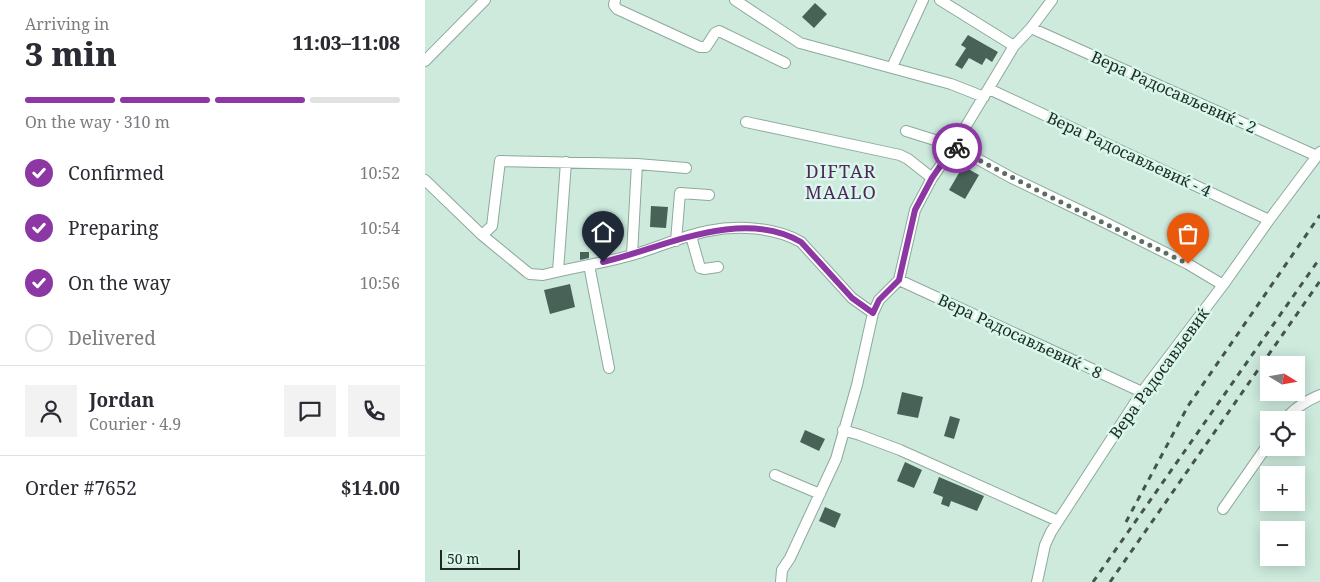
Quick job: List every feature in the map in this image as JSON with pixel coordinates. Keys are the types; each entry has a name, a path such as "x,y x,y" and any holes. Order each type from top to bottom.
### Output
{"street":[{"path":"425,60 485,0"},
{"path":"615,0 613,5 617,9 701,48 706,47 719,31 785,64"},
{"name":"Вера Радосављевиќ - 4","path":"735,0 800,44 986,93 1269,220"},
{"path":"892,67 923,0"},
{"path":"940,0 1015,46"},
{"path":"781,582 782,570 790,558 836,459 857,385 873,313 879,300 899,280 915,210 932,178 954,146 1015,46 1052,0"},
{"name":"Вера Радосављевиќ - 2","path":"1031,28 1318,154"},
{"path":"746,122 900,155 908,158 932,178"},
{"path":"906,131 954,146 1012,178 1188,264 1223,285"},
{"name":"Вера Радосављевиќ","path":"1037,582 1045,545 1142,392 1223,285 1318,154"},
{"path":"482,235 492,226 500,161 637,164 686,168"},
{"path":"558,271 566,162"},
{"path":"632,255 637,164"},
{"path":"425,180 482,235 530,274 543,275 632,255 709,231 733,229 778,232 791,236 801,242 852,298 873,313"},
{"path":"676,241 680,194 709,195"},
{"path":"691,236 700,268 719,267"},
{"path":"589,265 609,368"},
{"name":"Вера Радосављевиќ - 8","path":"899,280 1142,392"},
{"path":"1294,411 1320,395"},
{"path":"843,430 860,434 900,450 1059,521"},
{"path":"1223,509 1260,456"},
{"path":"775,475 820,494"}],"building":[{"path":"815,3 827,14 814,28 802,17"},
{"path":"968,35 998,52 992,62 986,58 982,65 969,58 962,69 955,65 966,48 961,45"},
{"path":"963,166 979,175 965,199 949,190"},
{"path":"651,206 668,207 666,228 650,227"},
{"path":"580,252 589,252 589,258 580,260"},
{"path":"570,284 575,307 550,314 544,290"},
{"path":"902,392 923,397 918,418 897,414"},
{"path":"950,416 960,419 954,439 944,436"},
{"path":"805,430 825,439 819,451 800,442"},
{"path":"905,462 922,470 914,488 897,481"},
{"path":"939,477 984,496 977,511 951,501 949,507 941,504 943,497 933,493"},
{"path":"825,507 841,514 835,528 819,521"}],"railway":[{"path":"1126,522 1188,406 1320,215"},
{"path":"1093,582 1320,258"},
{"path":"1110,582 1320,281"}],"way so far":[{"path":"957,148 1012,178 1188,264"}],"district":[{"name":"DIFTAR MAALO","path":"841,182"}],"route":[{"path":"603,262 709,231 753,229 778,232 791,236 801,242 852,298 873,313 879,300 899,280 915,210 932,178 954,146 957,148"}]}
